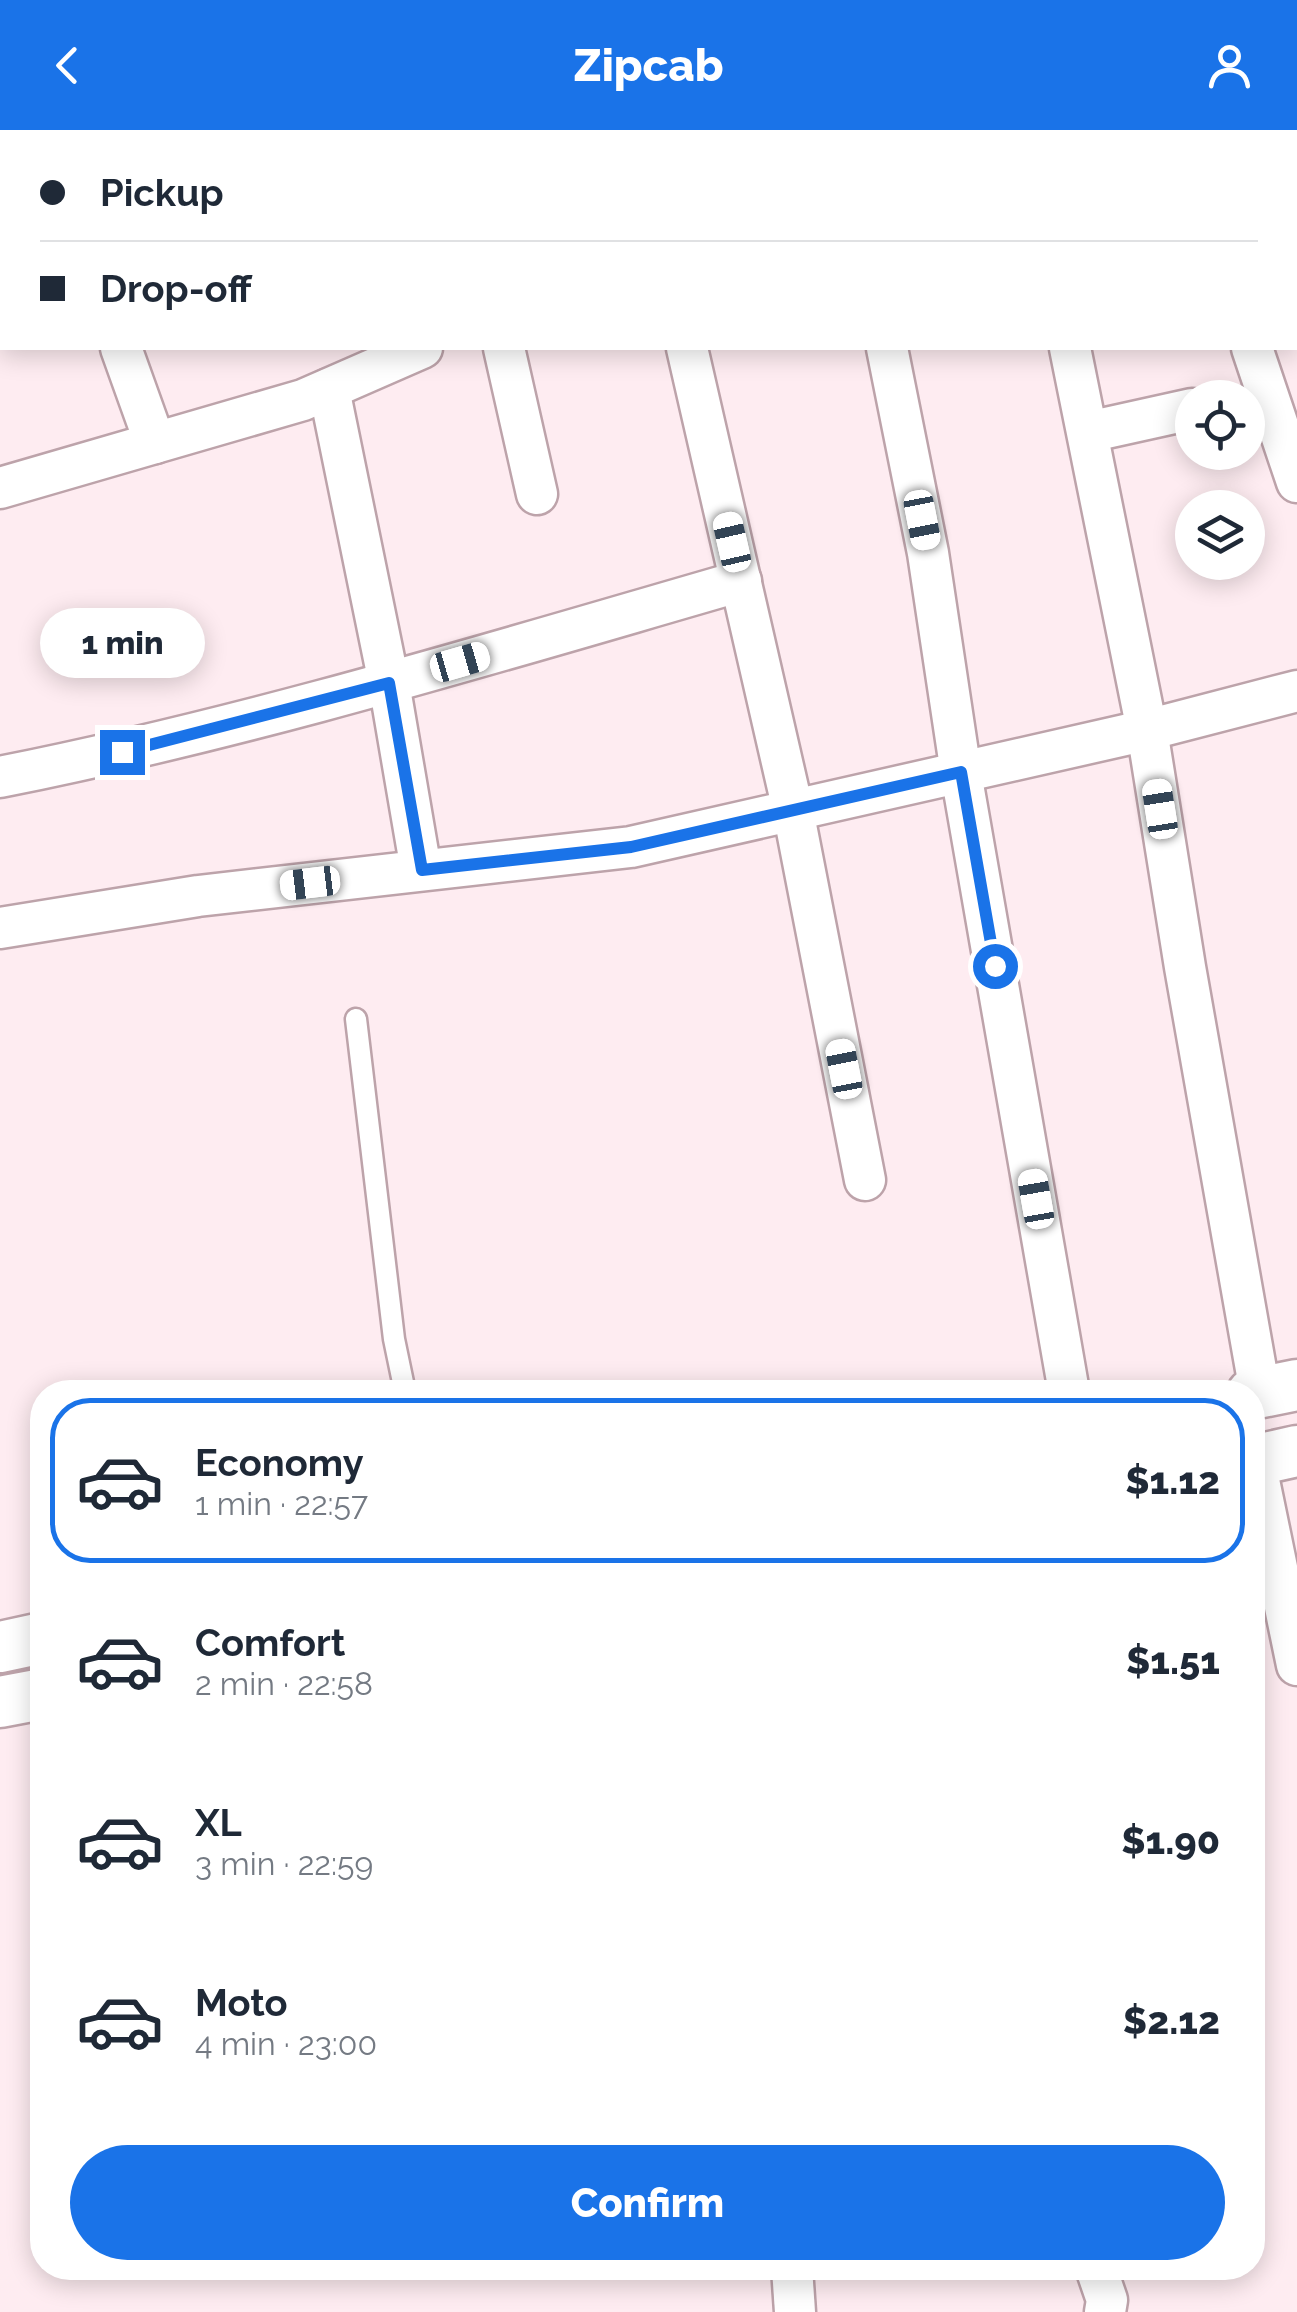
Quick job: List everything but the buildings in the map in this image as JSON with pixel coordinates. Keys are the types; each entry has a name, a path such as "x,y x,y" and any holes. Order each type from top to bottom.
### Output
{"street":[{"path":"122,350 155,443"},
{"path":"0,488 304,400 417,350"},
{"path":"504,350 537,494"},
{"path":"688,350 793,810 866,1180"},
{"path":"887,350 928,553 961,772 1067,1380"},
{"path":"1070,350 1147,730 1185,967 1270,1390"},
{"path":"1252,350 1254,380"},
{"path":"329,389 389,683 422,870"},
{"path":"1088,432 1175,413"},
{"path":"1265,415 1297,478"},
{"path":"0,777 141,748 389,683 741,580"},
{"path":"0,928 198,896 631,847 1147,730 1297,691"},
{"path":"1268,1458 1297,1665"},
{"path":"0,1646 30,1640"},
{"path":"0,1702 30,1696"},
{"path":"793,2280 795,2312"}],"lane":[{"path":"356,1019 394,1340 402,1380"}],"route":[{"path":"122,752 389,683 422,870 631,847 961,772 995,966"}]}
